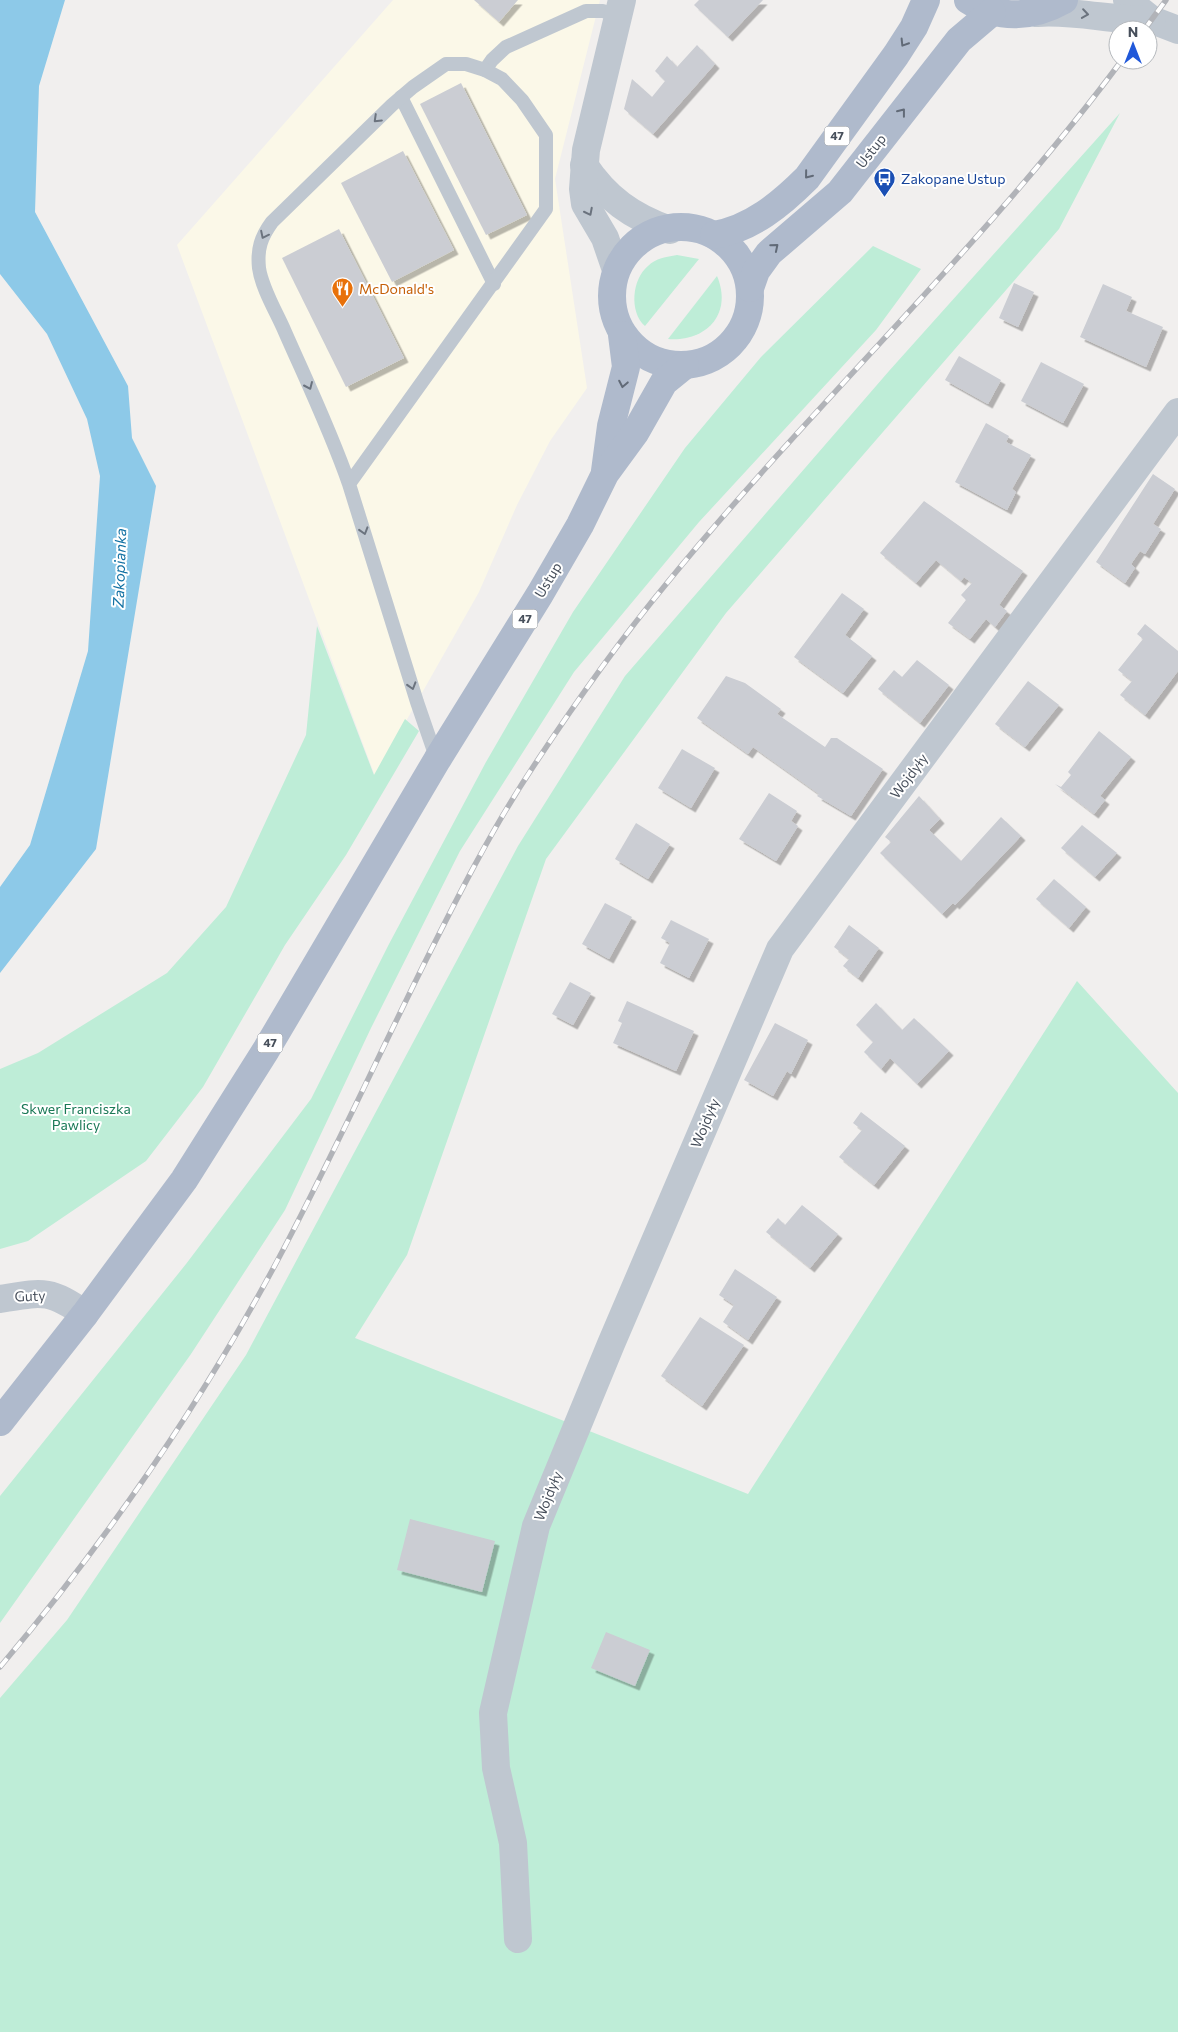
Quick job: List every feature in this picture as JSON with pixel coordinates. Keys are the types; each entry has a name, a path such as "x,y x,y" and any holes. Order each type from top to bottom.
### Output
{"main road":[{"name":"47","path":"714,235 740,228 760,217 791,194 807,178 896,55 914,27 926,0"},
{"path":"968,0 992,12 1019,16 1037,13 1064,0"},
{"name":"Ustup","path":"750,288 756,271 768,253 840,192 959,40 992,12"},
{"name":"47","path":"695,230 714,235 726,243 740,259 750,288 746,320 730,345 708,360 685,365 674,365 653,358 633,346 622,336 613,309 613,281 616,270 628,251 638,241 660,231 695,230"},
{"name":"Ustup","path":"605,474 611,426 626,366 622,336"},
{"name":"Ustup","path":"438,760 563,556 605,474 635,433 664,382 685,365"},
{"name":"47","path":"0,1422 85,1314 162,1211 218,1126 438,760"}],"street":[{"path":"1127,0 1152,20"},
{"path":"616,270 605,238 585,204 584,164 592,121 619,8"},
{"path":"1037,13 1077,13 1132,20"},
{"path":"1158,22 1178,30"},
{"path":"584,164 602,190 637,216 670,230"},
{"name":"Wojdyły","path":"518,1939 514,1843 496,1768 493,1713 536,1526 611,1344 780,949 1178,412"},
{"name":"Guty","path":"0,1299 32,1294 48,1294 62,1298 85,1314"}],"lane":[{"path":"485,70 492,60 506,47 586,12 603,12 619,8"},
{"path":"350,484 546,209 546,135 522,100 502,79 485,70 466,64 446,64 401,97 272,222 262,235 258,250 260,270 266,288 338,452 350,484 417,702 438,760"},
{"path":"401,97 494,284"}],"shaded area":[{"path":"393,0 600,0 555,179 587,388 550,441 517,505 479,592 375,776 177,245"}],"green space":[{"path":"1120,113 1059,229 726,613 546,859 407,1255 355,1338 748,1494 1077,981 1178,1093 1178,2032 0,2032 0,1698 67,1620 246,1355 518,846 625,676 889,371"},
{"path":"873,246 921,269 876,330 699,522 574,672 460,851 371,1028 285,1210 191,1354 0,1623 0,1496 186,1264 311,1099 389,944 486,762 573,612 685,448 761,357"},
{"path":"677,255 699,259 645,326 636,313 634,296 639,279 654,261"},
{"path":"717,276 721,290 721,302 719,313 713,323 694,336 682,339 668,339"},
{"name":"Skwer Franciszka Pawlicy","path":"317,626 374,775 405,719 419,731 346,855 285,945 203,1087 146,1161 28,1241 0,1249 0,1069 38,1053 167,973 226,907 306,735"}],"water":[{"name":"Zakopianka","path":"0,0 65,0 39,86 35,212 128,386 132,438 156,486 96,849 0,973 0,887 30,845 88,651 100,476 87,419 47,334 0,274"}],"building":[{"path":"474,0 518,0 499,22"},
{"path":"699,0 763,0 728,37 694,5"},
{"path":"697,45 715,64 653,134 624,109 632,79 652,97 665,81 655,71 667,56 677,67"},
{"path":"461,83 527,215 486,235 420,104"},
{"path":"403,151 454,250 392,282 341,183"},
{"name":"McDonald's","path":"339,229 404,358 346,387 282,258"},
{"path":"1014,283 1034,292 1018,327 999,318"},
{"path":"1103,284 1132,297 1126,311 1163,327 1146,367 1080,337"},
{"path":"959,356 1001,380 988,404 945,380"},
{"path":"1041,362 1084,384 1063,423 1021,401"},
{"path":"986,423 1009,436 1006,442 1031,455 1012,489 1016,492 1007,510 955,482"},
{"path":"1153,474 1175,489 1153,524 1161,529 1145,554 1140,551 1131,564 1135,568 1125,583 1096,562"},
{"path":"924,501 1023,571 999,605 1007,611 995,627 986,619 970,639 948,623 966,600 961,595 972,583 964,577 961,581 936,560 916,583 880,553"},
{"path":"842,593 864,609 845,635 872,656 843,693 794,657"},
{"path":"1145,624 1178,651 1178,671 1145,715 1120,695 1132,681 1118,670 1143,639 1137,634"},
{"path":"917,660 949,685 920,723 878,689 894,670 902,677"},
{"path":"726,676 745,683 781,709 777,714 825,747 831,738 837,738 883,769 851,816 817,796 819,794 753,747 748,754 697,718"},
{"path":"1028,681 1059,705 1025,747 995,724"},
{"path":"1099,731 1131,757 1100,796 1105,800 1094,814 1055,784 1061,787 1071,775 1068,772"},
{"path":"682,749 715,768 691,808 658,788"},
{"path":"769,793 797,811 791,821 798,826 776,861 739,839"},
{"path":"919,796 940,819 929,830 961,861 1001,817 1021,836 955,905 953,903 942,914 880,853 891,842 885,837"},
{"path":"636,823 670,844 648,879 615,859"},
{"path":"1082,825 1117,853 1095,877 1061,848"},
{"path":"1054,879 1086,907 1069,928 1036,899"},
{"path":"605,903 632,917 609,959 582,944"},
{"path":"671,920 709,939 689,978 660,963 670,943 661,938"},
{"path":"849,925 879,948 858,978 843,966 849,959 834,947"},
{"path":"570,982 591,993 573,1025 552,1014"},
{"path":"627,1001 694,1031 676,1071 613,1043 622,1023 618,1021"},
{"path":"876,1003 902,1030 914,1018 949,1051 917,1084 890,1058 881,1069 864,1052 873,1042 856,1025"},
{"path":"775,1023 808,1040 791,1074 787,1071 773,1096 744,1080"},
{"path":"861,1112 905,1146 874,1185 839,1157 862,1130 853,1123"},
{"path":"802,1205 838,1234 810,1268 766,1232 778,1218 785,1225"},
{"path":"735,1269 777,1297 748,1340 723,1322 734,1305 719,1295"},
{"path":"700,1317 744,1345 702,1406 661,1376"},
{"path":"410,1519 495,1541 482,1592 397,1570"},
{"path":"606,1632 650,1650 635,1686 591,1668"}],"railway":[{"path":"1151,20 1166,0"},
{"path":"0,1667 79,1569 117,1518 221,1360 253,1306 301,1215 423,966 475,865 518,791 581,696 649,605 723,517 1013,195 1069,129 1114,70"}],"place":[{"name":"Zakopane Ustup","path":"885,198"},
{"name":"McDonald's","path":"343,308"}]}
